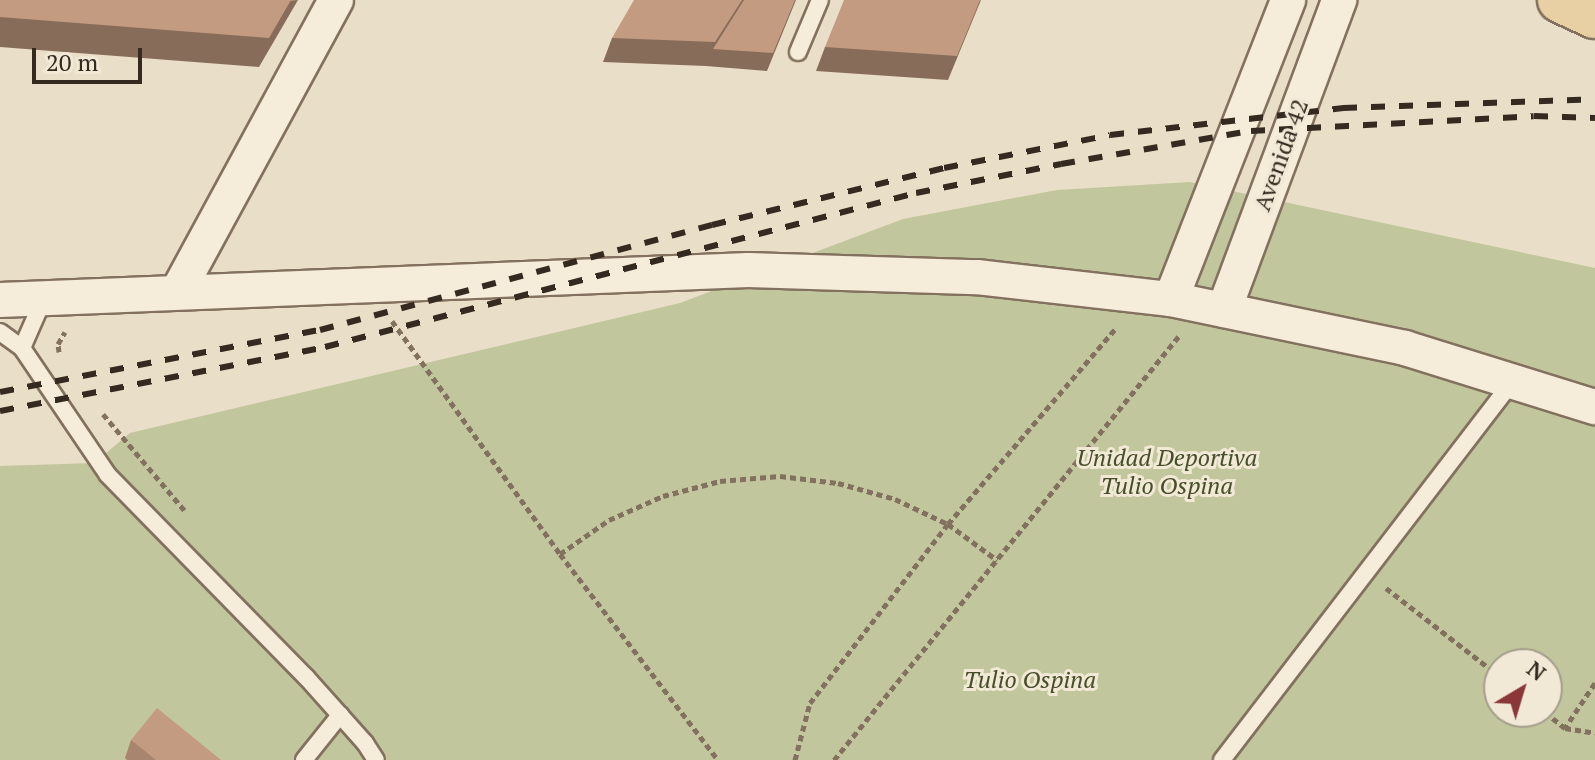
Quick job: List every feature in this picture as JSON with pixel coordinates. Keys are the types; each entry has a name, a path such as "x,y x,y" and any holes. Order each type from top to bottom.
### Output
{"main road":[{"path":"1560,0 1595,16"}],"street":[{"path":"178,291 336,0"},
{"name":"Avenida 42","path":"1179,312 1288,0"},
{"name":"Avenida 42","path":"1224,310 1339,0"},
{"path":"0,300 748,270 977,277 1179,312 1224,310 1405,348 1595,407"}],"lane":[{"path":"798,52 820,0"},
{"path":"22,348 44,297"},
{"path":"0,332 22,348 108,475 340,715 376,760"},
{"path":"1222,760 1364,571 1514,380"},
{"path":"304,760 340,715"}],"path":[{"path":"834,760 997,560 1179,312"},
{"path":"391,319 560,554 718,760"},
{"path":"795,760 810,703 948,524 1124,319"},
{"path":"60,364 58,344 68,327"},
{"path":"100,412 191,519"},
{"path":"560,554 609,520 663,496 735,480 780,476 838,483 895,499 948,524 997,560"},
{"path":"1364,571 1483,664"},
{"path":"1595,683 1565,728 1595,733"}],"green space":[{"name":"Unidad Deportiva Tulio Ospina","path":"1190,182 1595,268 1595,760 0,760 0,466 94,463 130,433 680,303 903,219 1057,190"}],"building":[{"path":"0,0 291,0 269,38 0,17"},
{"path":"634,0 742,0 715,42 612,38"},
{"path":"744,0 795,0 773,53 713,49"},
{"path":"844,0 980,0 957,56 825,47"},
{"path":"157,708 221,760 156,760 131,740"}],"railway":[{"path":"0,392 320,330 712,225 944,168 1110,135 1343,108 1595,99"},
{"path":"0,411 325,347 916,193 1061,164 1251,131 1534,116 1595,118"}],"park label":[{"name":"Tulio Ospina","path":"1030,680"}]}
